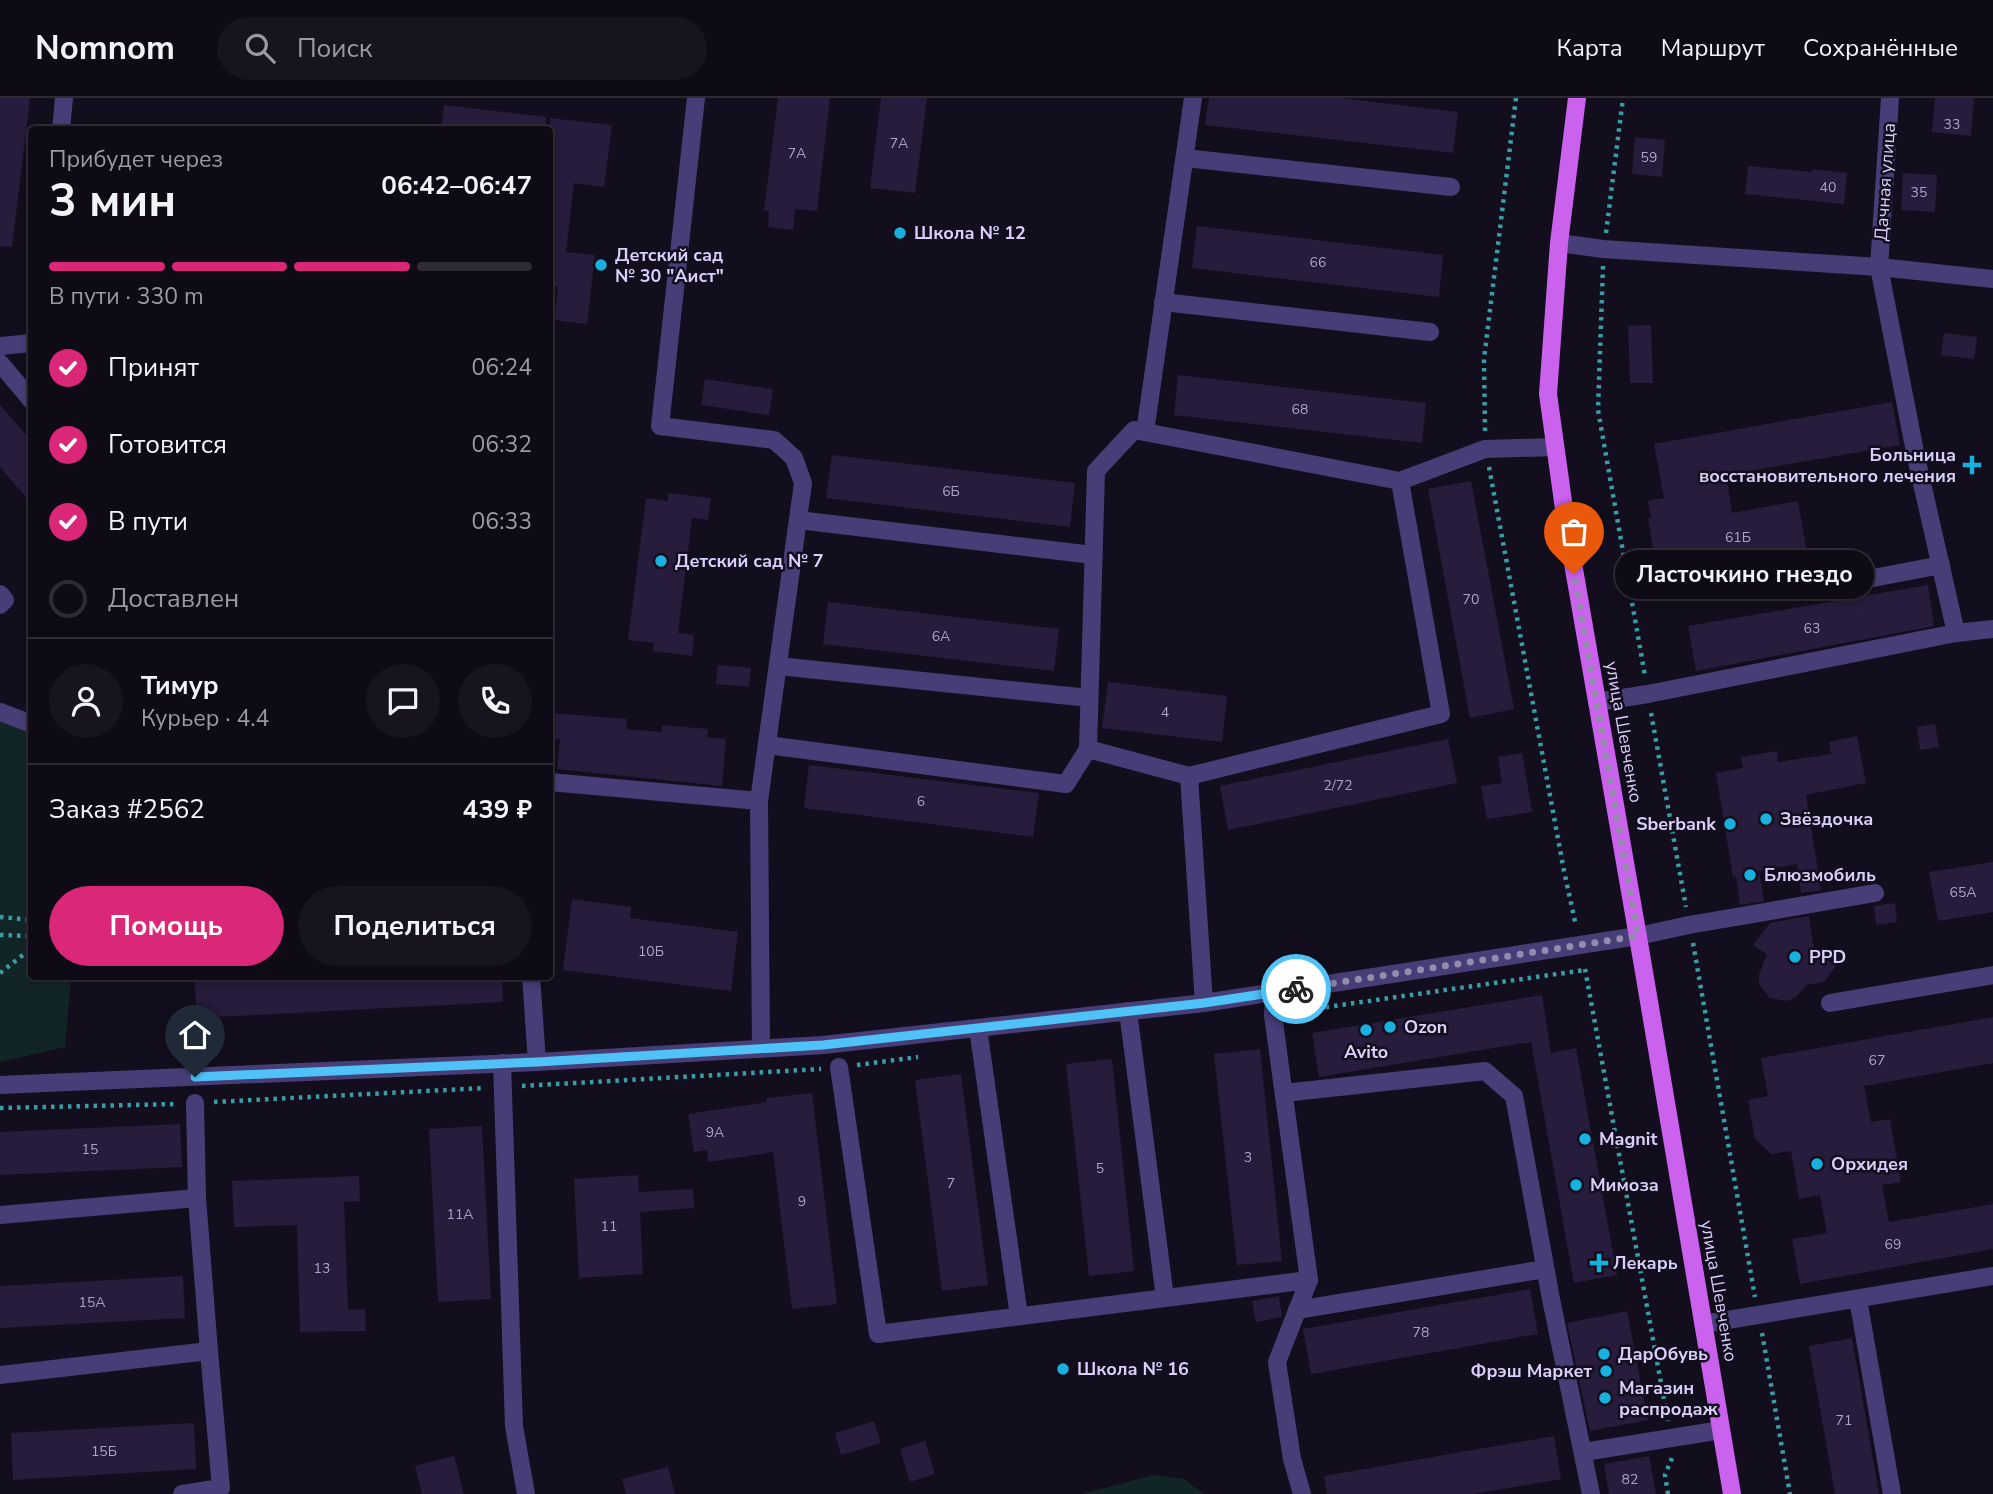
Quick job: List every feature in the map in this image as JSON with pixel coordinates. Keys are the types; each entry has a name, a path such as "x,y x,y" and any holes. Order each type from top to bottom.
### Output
{"main road":[{"name":"улица Шевченко","path":"1577,98 1559,243 1548,394 1566,523 1732,1494"}],"street":[{"path":"61,126 64,98"},
{"path":"696,98 660,426 774,440 794,458 803,483 759,801 761,1049"},
{"path":"1145,432 1193,98"},
{"name":"Дачная улица","path":"1891,98 1879,267 1916,457 1956,633"},
{"path":"1185,159 1451,187"},
{"path":"1559,243 1617,250 1879,267 1993,279"},
{"path":"1163,302 1430,332"},
{"path":"0,346 28,343"},
{"path":"0,363 28,396"},
{"path":"767,745 1066,784 1087,749 1096,471 1134,430 1400,481 1485,449 1555,447"},
{"path":"1087,749 1189,776 1441,715 1400,481"},
{"path":"798,520 1093,555"},
{"path":"1868,579 1941,565"},
{"path":"0,594 5,600 0,605"},
{"path":"1597,702 1956,633 1993,629"},
{"path":"778,666 1089,698"},
{"path":"0,712 28,722"},
{"path":"1189,776 1204,1003"},
{"path":"553,782 759,801"},
{"path":"0,1085 537,1062 823,1045 1204,1003 1638,936 1875,893"},
{"path":"1830,1003 1993,975"},
{"path":"531,980 537,1062"},
{"path":"1275,992 1273,1015 1310,1280 1277,1362 1292,1459 1303,1494"},
{"path":"1128,1011 1165,1298"},
{"path":"978,1028 1019,1317"},
{"path":"502,1063 514,1426 526,1494"},
{"path":"839,1067 878,1334 1310,1280"},
{"path":"1284,1093 1485,1071 1514,1096 1545,1269 1591,1494"},
{"path":"182,1494 220,1488 197,1198 195,1103"},
{"path":"0,1215 197,1198"},
{"path":"1297,1310 1545,1269"},
{"path":"1703,1324 1993,1276"},
{"path":"1858,1299 1892,1494"},
{"path":"0,1375 209,1351"},
{"path":"1584,1452 1721,1430"}],"path":[{"path":"1516,98 1484,359 1485,449 1564,871 1581,944 1670,1438 1672,1455 1665,1475 1668,1494"},
{"path":"1598,410 1790,1494"},
{"path":"0,917 28,920"},
{"path":"0,935 28,936"},
{"path":"0,973 28,951"}],"green space":[{"path":"0,719 28,732 28,980 71,980 65,1047 0,1062"},
{"path":"1154,1475 1184,1479 1204,1494 1082,1494"}],"building":[{"path":"0,98 30,98 12,247 0,246"},
{"path":"778,98 830,98 817,211 795,209 793,230 768,227 769,211 764,211"},
{"path":"881,98 927,98 915,193 870,188"},
{"path":"1209,98 1340,98 1458,112 1453,153 1205,125"},
{"path":"1935,98 1974,98 1971,136 1932,132"},
{"path":"444,105 546,117 546,126 441,126"},
{"path":"550,118 612,125 604,187 574,183 566,252 595,255 587,324 554,320 558,287 553,286 553,126 550,126"},
{"path":"1635,137 1665,140 1662,177 1632,174"},
{"path":"1748,166 1847,173 1844,204 1745,194"},
{"path":"1903,173 1937,175 1935,212 1901,210"},
{"path":"1197,226 1443,255 1439,297 1192,268"},
{"path":"1651,325 1653,383 1630,383 1628,326"},
{"path":"1944,333 1977,337 1974,359 1941,355"},
{"path":"1178,375 1426,403 1422,443 1174,415"},
{"path":"705,379 773,389 769,415 701,405"},
{"path":"1892,402 1900,445 1726,475 1732,513 1798,501 1810,570 1682,593 1678,570 1657,573 1648,518 1651,518 1648,501 1664,498 1654,444"},
{"path":"0,405 28,437 28,499 0,467"},
{"path":"832,455 1075,483 1070,527 826,498"},
{"path":"1471,481 1514,709 1470,718 1428,489"},
{"path":"668,493 711,498 708,520 692,518 678,633 694,635 692,656 653,651 654,643 628,640 646,498 668,501"},
{"path":"1928,585 1934,626 1696,671 1688,626"},
{"path":"828,602 1059,629 1054,671 823,644"},
{"path":"718,665 751,668 749,687 716,684"},
{"path":"1108,682 1227,696 1222,742 1102,728"},
{"path":"553,713 627,719 626,729 662,732 662,725 708,729 707,737 726,739 722,786 557,769 560,739 553,738"},
{"path":"1935,724 1939,747 1920,750 1917,727"},
{"name":"Звёздочка","path":"1857,736 1866,783 1806,795 1821,890 1801,893 1797,864 1759,871 1764,901 1740,905 1716,773 1743,768 1741,757 1777,751 1778,762 1831,754 1829,742"},
{"path":"1448,739 1457,783 1228,830 1220,786"},
{"path":"1522,753 1532,812 1487,819 1481,786 1502,783 1498,757"},
{"path":"809,765 1039,793 1033,837 804,808"},
{"path":"1993,862 1993,912 1938,921 1929,872"},
{"path":"572,899 631,907 630,918 738,932 731,991 563,970"},
{"path":"1895,903 1897,922 1876,925 1874,906"},
{"name":"PPD","path":"1809,916 1814,950 1836,966 1824,982 1806,985 1796,997 1787,1001 1770,998 1759,984 1759,975 1767,954 1753,945 1770,923"},
{"path":"194,980 502,980 503,1002 197,1018"},
{"path":"1542,995 1551,1053 1576,1048 1617,1275 1574,1283 1531,1042 1319,1077 1312,1033"},
{"path":"1993,1017 1993,1063 1864,1086 1871,1122 1890,1119 1901,1182 1882,1185 1889,1222 1993,1204 1993,1249 1800,1284 1792,1239 1827,1233 1820,1195 1799,1199 1791,1151 1771,1154 1755,1139 1748,1100 1768,1096 1761,1058"},
{"path":"1260,1049 1282,1261 1237,1265 1214,1054"},
{"path":"1112,1059 1134,1271 1089,1276 1066,1064"},
{"path":"961,1074 988,1285 942,1291 915,1080"},
{"path":"812,1093 837,1304 792,1309 773,1152 708,1162 707,1150 694,1152 688,1114 767,1102 767,1098"},
{"path":"180,1124 182,1167 0,1175 0,1132"},
{"path":"482,1126 491,1299 438,1302 429,1129"},
{"path":"638,1175 639,1192 693,1189 694,1208 640,1212 643,1274 579,1278 574,1179"},
{"path":"359,1176 360,1201 344,1202 348,1310 365,1309 366,1331 300,1332 297,1225 234,1227 232,1181"},
{"path":"183,1276 185,1318 0,1328 0,1286"},
{"path":"1530,1289 1538,1334 1311,1374 1303,1329"},
{"path":"1279,1296 1282,1317 1256,1322 1252,1301"},
{"name":"Фрэш Маркет","path":"1627,1311 1648,1420 1590,1431 1567,1323"},
{"path":"1852,1338 1879,1494 1835,1494 1809,1346"},
{"path":"874,1421 881,1443 841,1455 835,1433"},
{"path":"194,1423 196,1469 13,1480 11,1433"},
{"path":"1554,1436 1561,1479 1473,1494 1327,1494 1324,1476"},
{"path":"925,1441 935,1474 910,1482 900,1449"},
{"path":"454,1456 464,1494 422,1494 415,1466"},
{"path":"1649,1456 1656,1494 1609,1494 1604,1464"},
{"path":"668,1467 675,1494 626,1494 622,1479"}],"way so far":[{"path":"1296,989 1638,936 1574,574"}],"place":[{"name":"Школа № 12","path":"900,233"},
{"name":"Детский сад № 30 \"Аист\"","path":"601,265"},
{"name":"Больница восстановительного лечения","path":"1972,465"},
{"name":"Детский сад № 7","path":"661,561"},
{"name":"Ласточкино гнездо","path":"1574,574"},
{"name":"Звёздочка","path":"1766,819"},
{"name":"Sberbank","path":"1730,824"},
{"name":"Блюзмобиль","path":"1750,875"},
{"name":"PPD","path":"1795,957"},
{"name":"Ozon","path":"1390,1027"},
{"name":"Avito","path":"1366,1030"},
{"name":"Magnit","path":"1585,1139"},
{"name":"Орхидея","path":"1817,1164"},
{"name":"Мимоза","path":"1576,1185"},
{"name":"Лекарь","path":"1599,1263"},
{"name":"ДарОбувь","path":"1604,1354"},
{"name":"Школа № 16","path":"1063,1369"},
{"name":"Фрэш Маркет","path":"1606,1371"},
{"name":"Магазин распродаж","path":"1605,1398"}],"route":[{"path":"195,1077 537,1062 823,1045 1204,1003 1296,989"}]}
